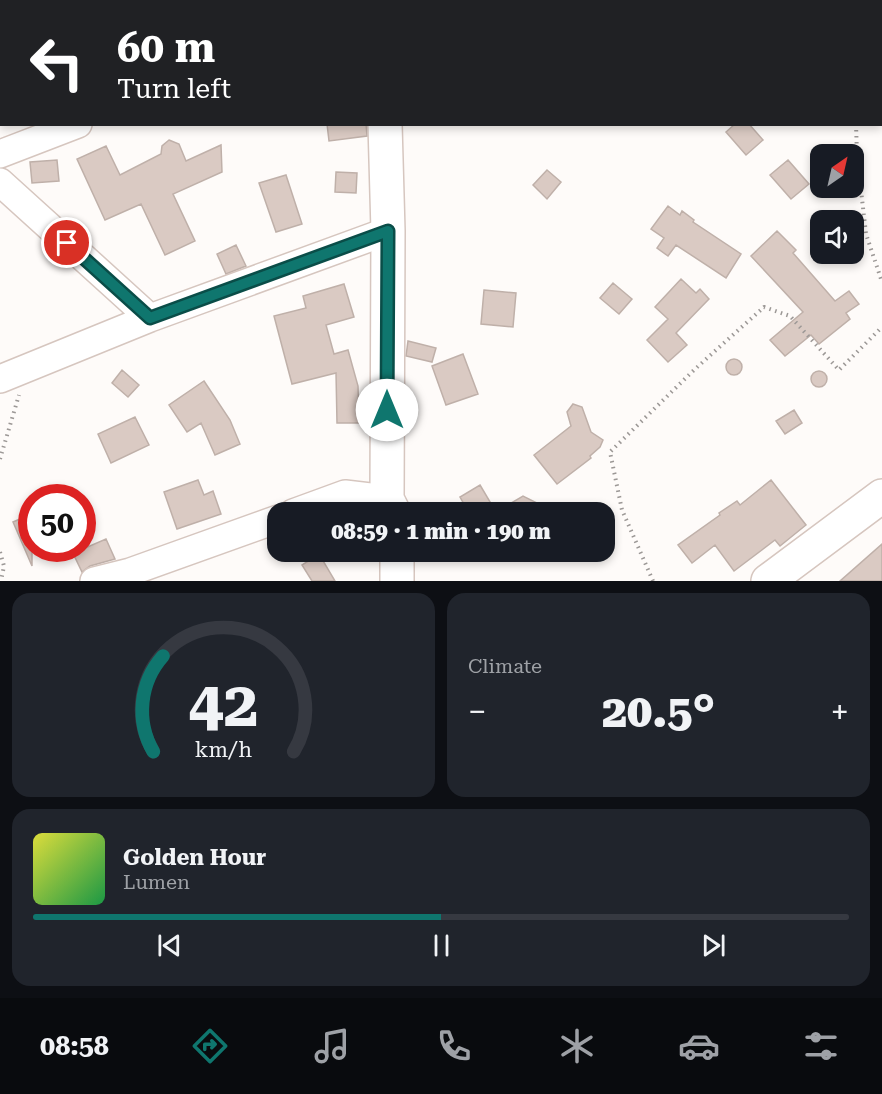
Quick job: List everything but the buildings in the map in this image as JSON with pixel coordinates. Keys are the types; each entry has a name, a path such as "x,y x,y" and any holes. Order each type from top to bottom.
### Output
{"main road":[{"path":"385,126 390,502"},
{"path":"768,581 882,496"},
{"path":"397,562 397,581"}],"street":[{"path":"0,154 73,126"},
{"path":"0,182 150,318"},
{"path":"0,379 150,318 388,231"},
{"path":"323,502 345,494 375,502"},
{"path":"94,581 129,572 267,523"}],"path":[{"path":"856,126 866,234 882,282"},
{"path":"653,581 622,510 610,452 694,370 764,307 790,316 839,370 882,327"},
{"path":"0,459 27,368"},
{"path":"0,552 4,566 2,581"}],"route":[{"path":"67,243 150,318 388,231 387,410"}]}
